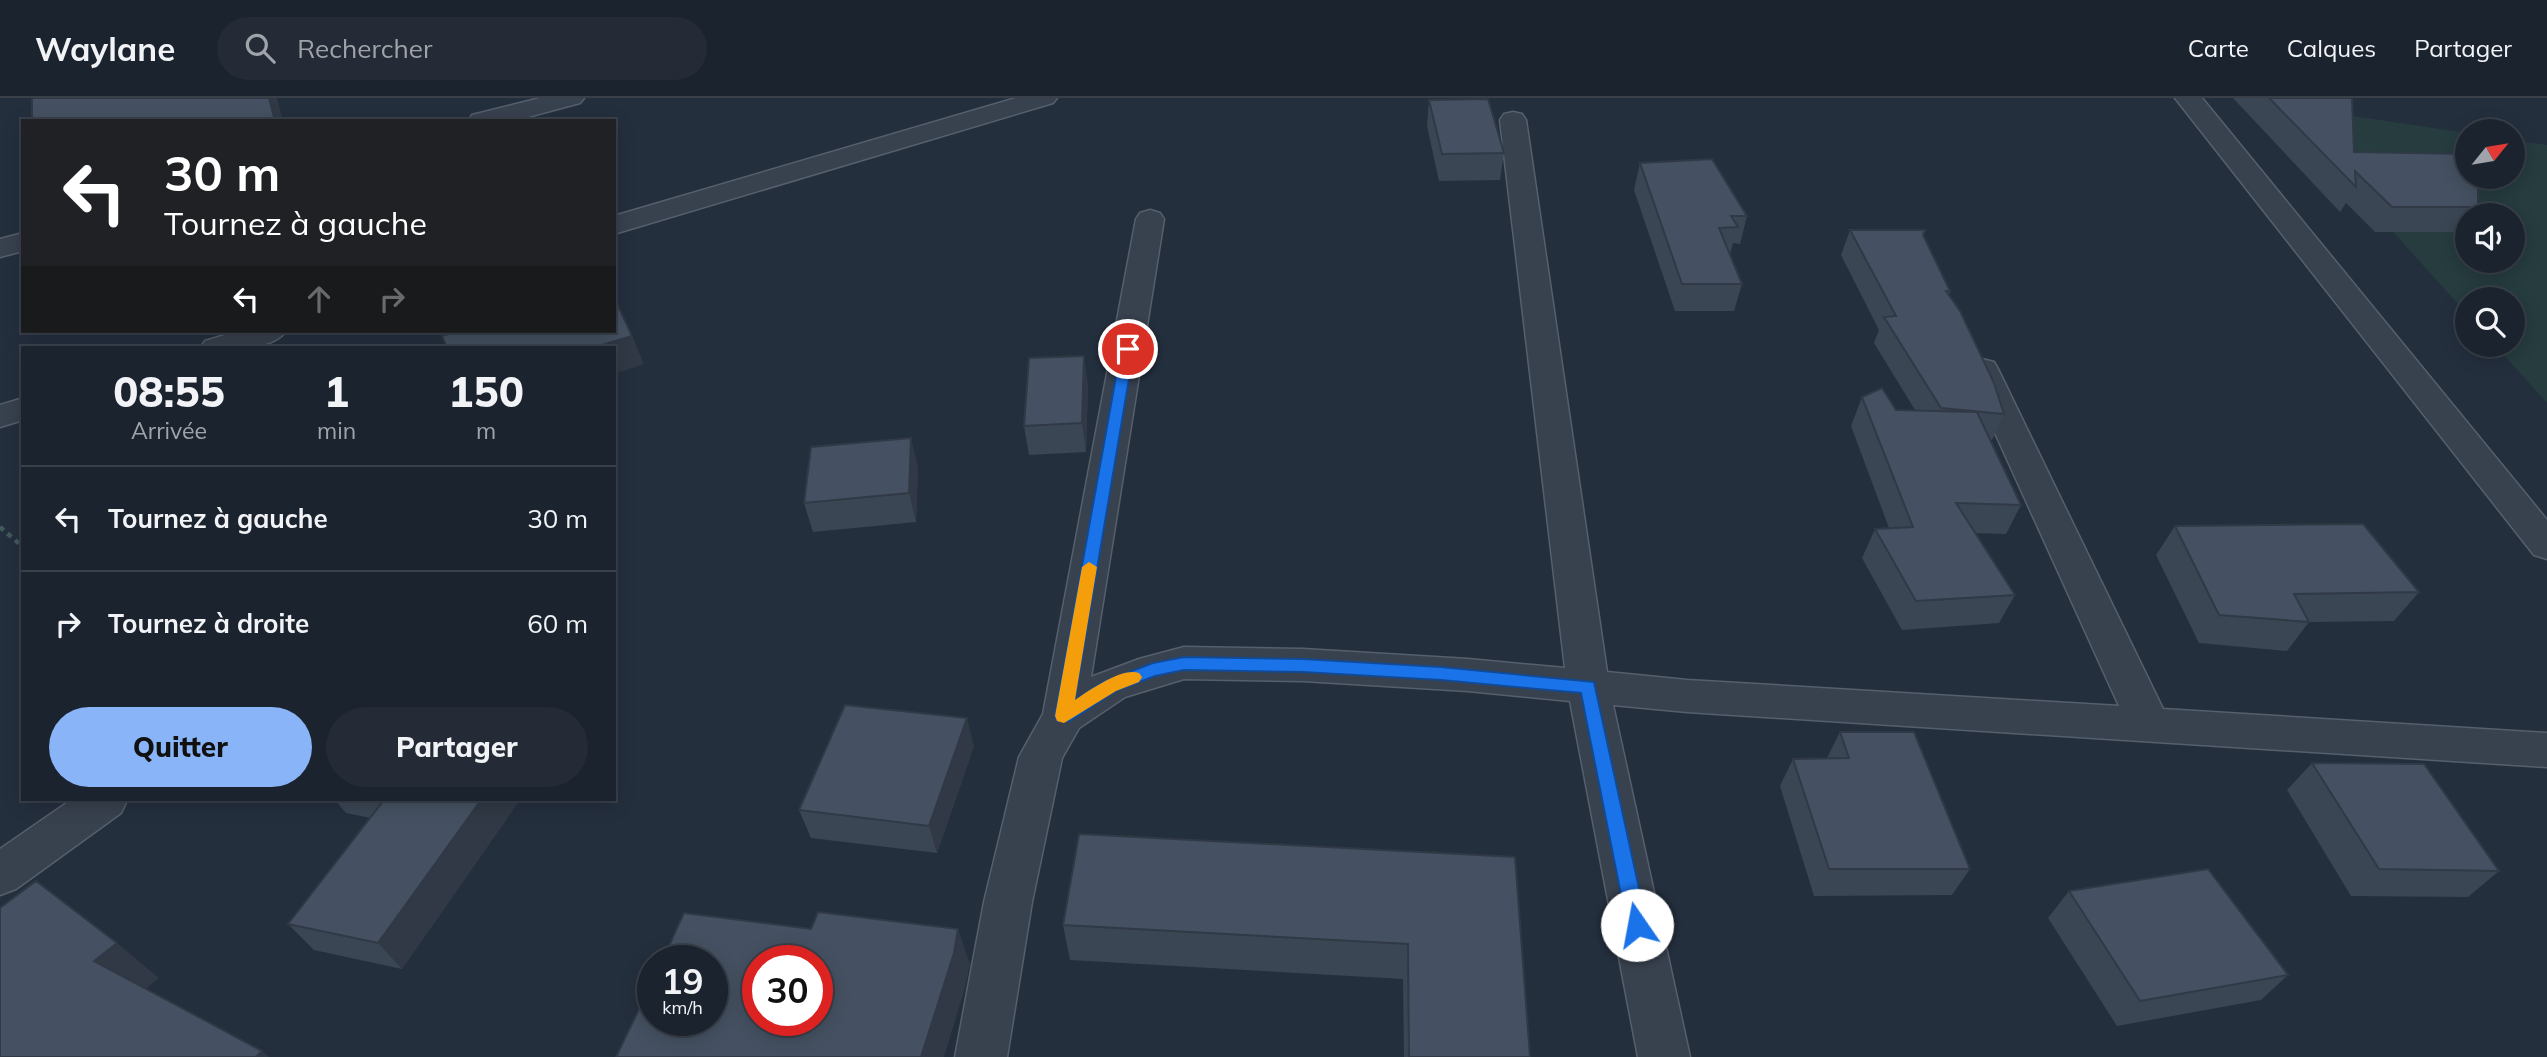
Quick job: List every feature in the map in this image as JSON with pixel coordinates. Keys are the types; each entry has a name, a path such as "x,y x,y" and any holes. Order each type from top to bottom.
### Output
{"street":[{"path":"489,119 571,98"},
{"path":"616,224 1044,98"},
{"path":"2188,98 2547,546"},
{"path":"1513,120 1588,687 1664,1057"},
{"path":"981,1057 1008,902 1041,757 1064,716 1150,219"},
{"path":"0,248 21,243"},
{"path":"222,346 264,333"},
{"path":"1966,334 2149,725"},
{"path":"0,416 21,410"},
{"path":"1064,716 1110,687 1153,670 1184,663 1303,665 1441,673 1687,696 2547,751"},
{"path":"0,875 104,801"}],"path":[{"path":"0,527 21,545"}],"green space":[{"path":"2279,105 2455,131 2455,189 2525,189 2525,142 2547,145 2547,403 2506,357 2525,357 2525,287 2455,287 2455,301"}],"building":[{"path":"32,98 269,98 274,119 32,119"},
{"path":"2269,98 2352,98 2354,152 2455,154 2455,189 2478,189 2478,203 2455,203 2455,207 2392,207 2355,171 2356,187"},
{"path":"1488,99 1504,153 1442,154 1429,100"},
{"path":"1712,159 1747,216 1731,216 1738,227 1719,228 1742,284 1682,284 1640,163"},
{"path":"1850,230 1925,230 1923,235 1950,291 1946,291 1960,311 1994,383 2004,414 1941,408 1884,317 1896,316"},
{"path":"616,301 632,336 599,346 446,346 442,336 452,333 616,333"},
{"path":"1084,356 1082,423 1024,426 1029,358"},
{"path":"1882,388 1896,410 1977,412 2021,505 1956,503 2015,595 1916,601 1875,529 1913,527 1862,397"},
{"path":"911,438 909,493 804,503 811,447"},
{"path":"2363,524 2419,592 2294,594 2309,622 2219,615 2175,526"},
{"path":"845,705 967,718 929,826 799,810"},
{"path":"1840,732 1914,732 1970,869 1829,869 1793,759 1849,758"},
{"path":"2312,763 2424,764 2499,871 2379,869"},
{"path":"383,801 480,801 378,943 288,924"},
{"path":"1079,834 1515,857 1530,1057 1409,1057 1408,944 1063,925"},
{"path":"2208,869 2288,975 2140,1001 2069,891"},
{"path":"36,881 117,943 94,961 262,1051 256,1057 0,1057 0,908"},
{"path":"818,912 958,929 954,953 921,1057 616,1057 637,1013 637,1036 728,1036 728,945 669,945 684,913 811,929"}],"slow traffic":[{"path":"1089,567 1064,716 1110,687 1133,677"}],"route":[{"path":"1128,349 1064,716 1110,687 1153,670 1184,663 1303,665 1441,673 1588,687 1637,925"}]}
